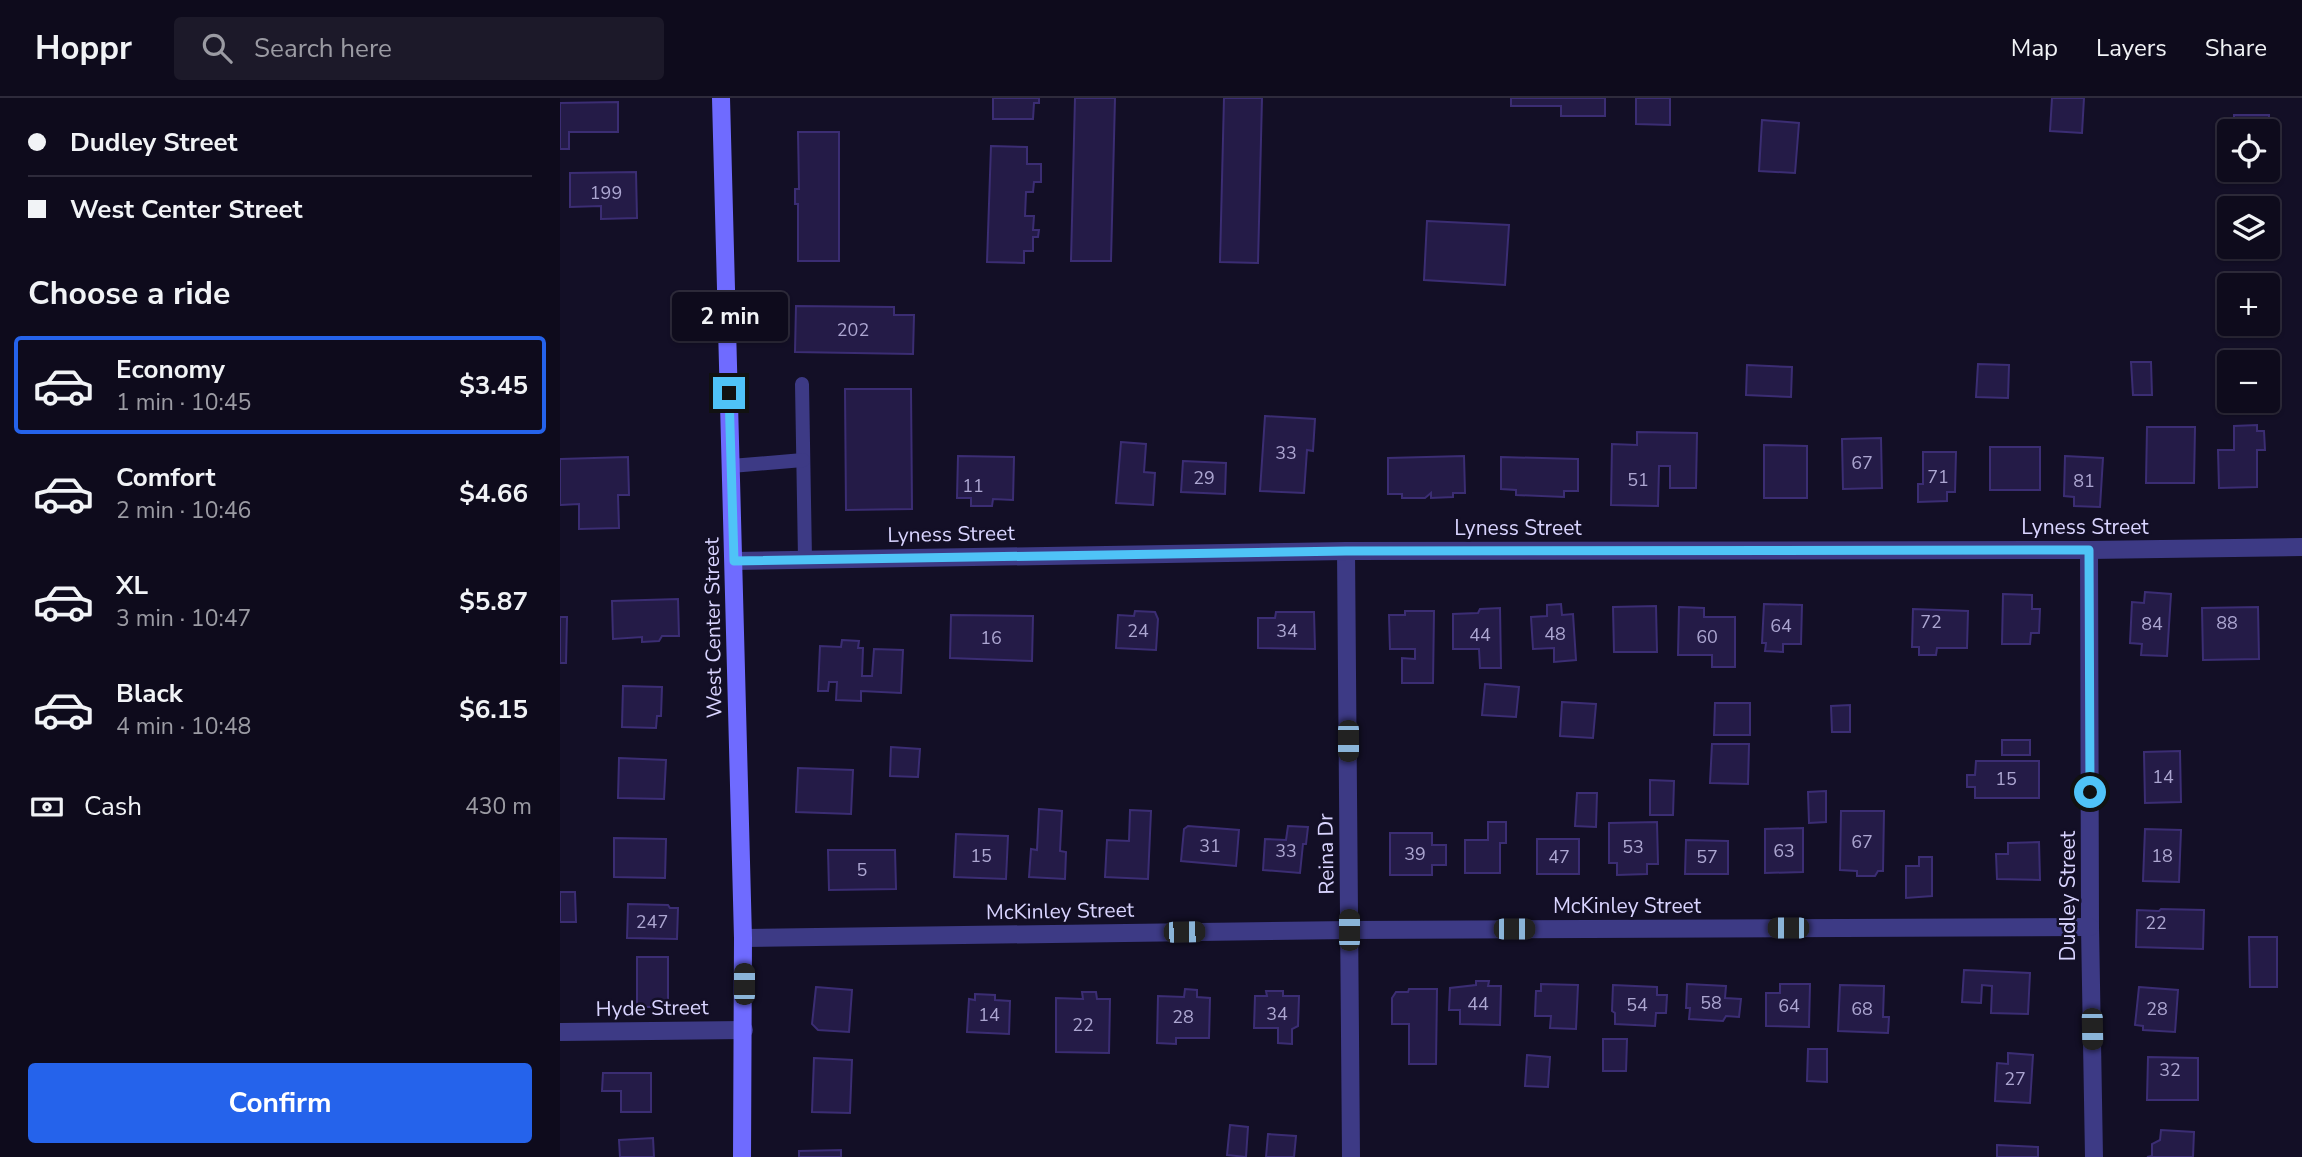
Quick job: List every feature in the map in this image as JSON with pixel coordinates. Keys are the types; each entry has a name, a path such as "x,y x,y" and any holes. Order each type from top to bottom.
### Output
{"main road":[{"name":"West Center Street","path":"721,98 743,938 742,1157"}],"street":[{"name":"Lyness Street","path":"734,561 1346,551 2089,550 2302,547"},
{"name":"Dudley Street","path":"2089,550 2090,927 2094,1157"},
{"name":"Reina Dr","path":"1346,551 1351,1157"},
{"name":"McKinley Street","path":"743,938 1349,930 2090,927"},
{"name":"Hyde Street","path":"560,1032 744,1030"}],"lane":[{"path":"802,384 805,559"},
{"path":"731,466 803,460"}],"building":[{"path":"993,98 1039,98 1039,103 1034,103 1033,119 993,119"},
{"path":"1075,98 1115,98 1111,261 1071,261"},
{"path":"1224,98 1262,98 1258,263 1220,262"},
{"path":"1511,98 1605,98 1605,116 1561,116 1561,106 1511,106"},
{"path":"1636,98 1670,98 1670,125 1636,124"},
{"path":"2052,98 2084,98 2082,133 2050,131"},
{"path":"618,102 618,132 569,132 569,149 560,149 560,103"},
{"path":"2234,115 2269,115 2269,119 2234,119"},
{"path":"1762,120 1799,123 1795,173 1759,171"},
{"path":"798,132 839,132 839,261 798,261 798,204 795,204 795,189 799,189"},
{"path":"991,146 1027,147 1027,164 1041,164 1041,182 1034,182 1033,192 1026,192 1025,216 1034,216 1033,230 1039,230 1038,237 1033,237 1033,251 1024,251 1024,263 987,262"},
{"path":"636,172 637,218 601,219 601,206 570,207 570,173"},
{"path":"1427,221 1509,225 1505,285 1424,280"},
{"path":"796,306 894,307 894,315 914,315 913,354 795,352"},
{"path":"2131,362 2151,362 2152,395 2133,395"},
{"path":"1978,364 2009,365 2008,398 1976,397"},
{"path":"1747,365 1792,367 1791,397 1746,395"},
{"path":"845,389 911,389 912,509 846,510"},
{"path":"1265,416 1315,419 1313,451 1307,450 1304,493 1260,491"},
{"path":"2257,425 2257,431 2264,431 2265,450 2257,450 2257,487 2219,488 2218,450 2234,450 2234,426"},
{"path":"2147,427 2195,427 2194,483 2146,483"},
{"path":"1637,432 1697,433 1696,488 1670,488 1670,466 1659,466 1658,506 1611,505 1612,444 1637,445"},
{"path":"1881,438 1882,488 1843,489 1842,439"},
{"path":"1121,442 1146,444 1144,472 1155,473 1153,505 1116,503"},
{"path":"1764,445 1807,446 1807,498 1764,498"},
{"path":"1990,447 2040,447 2040,490 1990,490"},
{"path":"1923,452 1956,452 1955,492 1947,492 1947,501 1918,502 1918,484 1923,484"},
{"path":"958,456 1014,457 1013,500 993,499 992,506 971,506 971,498 957,498"},
{"path":"1464,456 1465,493 1453,493 1453,497 1431,498 1431,493 1425,498 1402,498 1402,494 1388,494 1388,458"},
{"path":"2065,456 2103,458 2100,507 2074,506 2074,497 2064,496"},
{"path":"628,457 629,495 618,495 619,528 579,529 579,504 560,505 560,459"},
{"path":"1501,457 1578,459 1578,491 1564,491 1564,497 1516,495 1516,490 1501,489"},
{"path":"1183,461 1226,463 1225,494 1181,492"},
{"path":"2145,592 2171,594 2167,656 2141,655 2142,644 2130,643 2132,602 2144,603"},
{"path":"2003,594 2032,595 2032,609 2040,609 2039,633 2031,633 2030,644 2002,644"},
{"path":"678,599 679,636 662,636 659,641 642,642 642,637 613,639 612,601"},
{"path":"1561,604 1562,615 1573,614 1576,660 1554,662 1554,648 1533,649 1531,617 1547,616 1547,605"},
{"path":"1764,604 1802,605 1801,644 1783,644 1783,652 1765,651 1766,643 1762,643"},
{"path":"1656,606 1657,652 1614,652 1613,607"},
{"path":"1679,607 1704,608 1704,617 1735,617 1735,667 1712,667 1712,655 1678,655"},
{"path":"2258,607 2259,659 2203,660 2202,608"},
{"path":"1500,608 1501,668 1480,668 1479,649 1453,649 1453,614 1478,613 1480,609"},
{"path":"1913,609 1968,611 1967,648 1937,648 1936,655 1919,655 1919,647 1912,647"},
{"path":"1135,611 1155,612 1158,619 1156,650 1116,648 1118,615 1134,616"},
{"path":"1405,611 1434,611 1433,683 1402,683 1402,658 1415,659 1415,649 1390,649 1389,615 1405,615"},
{"path":"1276,612 1314,612 1315,649 1258,648 1258,618 1275,618"},
{"path":"951,615 1033,616 1032,661 950,658"},
{"path":"560,617 567,617 566,663 560,663"},
{"path":"842,640 859,641 858,648 863,648 862,676 872,676 874,649 903,650 901,693 861,691 861,701 836,700 837,682 829,682 828,691 818,691 820,646 841,647"},
{"path":"1485,684 1519,687 1516,717 1482,715"},
{"path":"623,686 662,687 661,716 657,716 656,728 622,727"},
{"path":"1562,702 1596,704 1593,738 1560,736"},
{"path":"1715,703 1750,703 1750,735 1714,735"},
{"path":"1850,705 1850,732 1832,732 1831,706"},
{"path":"2002,740 2030,740 2030,755 2002,755"},
{"path":"1712,744 1749,744 1748,784 1710,783"},
{"path":"891,747 920,749 918,777 890,776"},
{"path":"2180,751 2181,802 2145,803 2144,752"},
{"path":"619,758 666,760 664,799 618,798"},
{"path":"1976,761 2039,761 2039,798 1975,798 1975,787 1967,787 1967,775 1975,775"},
{"path":"798,768 853,770 851,814 796,812"},
{"path":"1650,780 1674,781 1673,815 1650,815"},
{"path":"1826,791 1826,822 1809,823 1808,792"},
{"path":"1577,793 1597,793 1596,827 1575,826"},
{"path":"1039,809 1062,811 1060,851 1066,852 1065,879 1029,877 1031,849 1037,850"},
{"path":"1130,810 1151,811 1148,879 1105,877 1107,840 1129,841"},
{"path":"1841,811 1884,811 1883,871 1878,871 1875,876 1857,876 1857,871 1840,870"},
{"path":"1488,822 1506,822 1506,843 1500,843 1500,873 1465,873 1465,840 1488,840"},
{"path":"1657,822 1658,864 1647,864 1647,874 1617,875 1617,863 1609,863 1609,823"},
{"path":"1188,826 1239,830 1236,866 1181,861 1184,829"},
{"path":"1288,826 1308,827 1300,873 1263,870 1265,839 1286,840"},
{"path":"1803,828 1803,872 1765,873 1765,829"},
{"path":"2145,829 2181,830 2179,882 2143,881"},
{"path":"1390,833 1432,833 1432,845 1446,845 1446,865 1432,865 1432,875 1390,875"},
{"path":"956,834 1008,836 1006,879 954,877"},
{"path":"614,838 666,839 665,878 614,877"},
{"path":"1537,839 1579,839 1579,874 1537,874"},
{"path":"1686,840 1728,841 1728,874 1685,874"},
{"path":"2039,842 2040,880 1997,879 1996,854 2008,854 2008,843"},
{"path":"828,850 895,850 896,889 829,890"},
{"path":"1919,857 1932,857 1932,896 1906,898 1906,866 1919,866"},
{"path":"560,892 575,892 576,922 560,922"},
{"path":"628,904 668,905 670,908 678,908 677,939 627,938"},
{"path":"2137,910 2204,910 2203,949 2136,947"},
{"path":"2249,937 2277,937 2277,987 2250,987"},
{"path":"637,957 668,957 668,1007 637,1007"},
{"path":"1964,970 2030,973 2028,1014 1991,1013 1992,986 1982,985 1981,1003 1962,1002"},
{"path":"1476,981 1489,981 1488,986 1501,986 1500,1025 1460,1024 1460,1010 1449,1010 1450,988 1476,985"},
{"path":"1541,984 1578,985 1576,1029 1550,1028 1551,1016 1535,1016 1536,991 1541,991"},
{"path":"1687,984 1726,986 1725,998 1741,999 1739,1017 1726,1016 1723,1021 1689,1019 1690,1008 1686,1008"},
{"path":"1780,984 1810,984 1809,1027 1766,1026 1766,993 1780,993"},
{"path":"1613,985 1657,987 1657,995 1667,995 1666,1013 1656,1013 1655,1026 1615,1024 1615,1013 1612,1011"},
{"path":"1840,985 1884,986 1883,1017 1889,1017 1888,1033 1838,1031"},
{"path":"816,987 852,990 849,1032 818,1030 812,1024"},
{"path":"2139,987 2178,990 2175,1032 2143,1030 2143,1026 2135,1025"},
{"path":"1185,989 1197,990 1197,997 1210,998 1209,1038 1176,1038 1176,1044 1157,1043 1158,996 1184,997"},
{"path":"1409,989 1437,989 1436,1064 1409,1064 1409,1024 1392,1024 1392,998 1396,992 1408,992"},
{"path":"1266,991 1283,991 1283,996 1299,996 1298,1026 1292,1029 1292,1044 1278,1043 1278,1028 1254,1028 1255,996 1267,996"},
{"path":"1082,992 1096,992 1097,999 1110,999 1109,1053 1056,1052 1056,998 1083,999"},
{"path":"975,994 995,995 995,1000 1010,1001 1009,1034 967,1032 969,999 975,1000"},
{"path":"1603,1039 1627,1039 1626,1071 1603,1071"},
{"path":"1808,1049 1827,1049 1827,1082 1807,1081"},
{"path":"2008,1053 2033,1055 2030,1103 1995,1101 1997,1063 2008,1064"},
{"path":"1527,1055 1550,1057 1548,1087 1525,1086"},
{"path":"2148,1057 2198,1058 2198,1100 2147,1100"},
{"path":"814,1058 852,1060 850,1113 812,1112"},
{"path":"603,1073 651,1073 651,1112 621,1112 621,1091 602,1091"},
{"path":"1230,1125 1248,1127 1246,1157 1227,1155"},
{"path":"2161,1130 2194,1132 2193,1157 2147,1157 2152,1156 2152,1144 2160,1140"},
{"path":"1268,1134 1296,1136 1294,1157 1266,1157"},
{"path":"653,1138 654,1157 620,1157 619,1140"},
{"path":"1997,1145 2038,1147 2038,1157 1997,1157"},
{"path":"841,1150 841,1157 799,1157 799,1151"}],"route":[{"path":"729,393 734,561 1346,551 2089,550 2090,792"}]}
